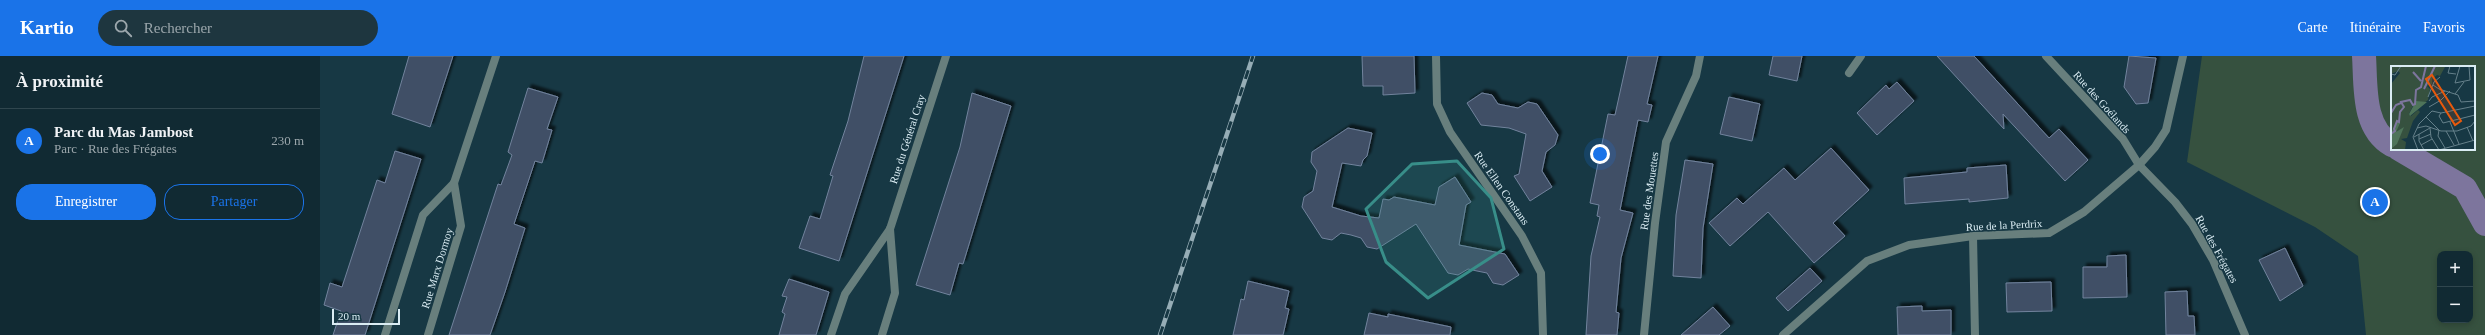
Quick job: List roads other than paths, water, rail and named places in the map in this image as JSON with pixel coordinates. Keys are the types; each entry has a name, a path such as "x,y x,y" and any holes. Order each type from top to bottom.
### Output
{"street":[{"name":"Rue Marx Dormoy","path":"384,335 423,215 454,183 496,56"},
{"name":"Rue du Général Cray","path":"831,335 845,294 890,229 946,56"},
{"name":"Rue Ellen Constans","path":"1436,56 1437,104 1450,132 1522,236 1540,273 1543,335"},
{"name":"Rue des Mouettes","path":"1644,335 1655,223 1666,142 1696,76 1700,56"},
{"path":"1849,73 1861,56"},
{"name":"Rue des Goélands","path":"2046,56 2123,139 2139,165"},
{"name":"Rue de la Perdrix","path":"1783,335 1867,261 1910,245 1973,236 2049,233 2084,212 2139,165 2166,130 2183,56"},
{"name":"Rue des Frégates","path":"2139,165 2175,202 2192,224 2213,260 2245,335"},
{"name":"Rue Marx Dormoy","path":"428,335 462,226 454,183"},
{"name":"Rue du Général Cray","path":"882,335 895,294 890,229"},
{"path":"1973,236 1976,335"}],"waterway":[{"path":"2364,56 2366,93 2370,117 2382,138 2391,144"},
{"path":"2401,150 2465,188 2485,224"}],"railway":[{"path":"1160,335 1253,56"}],"place":[{"name":"Parc du Mas Jambost","path":"2375,202"}]}
